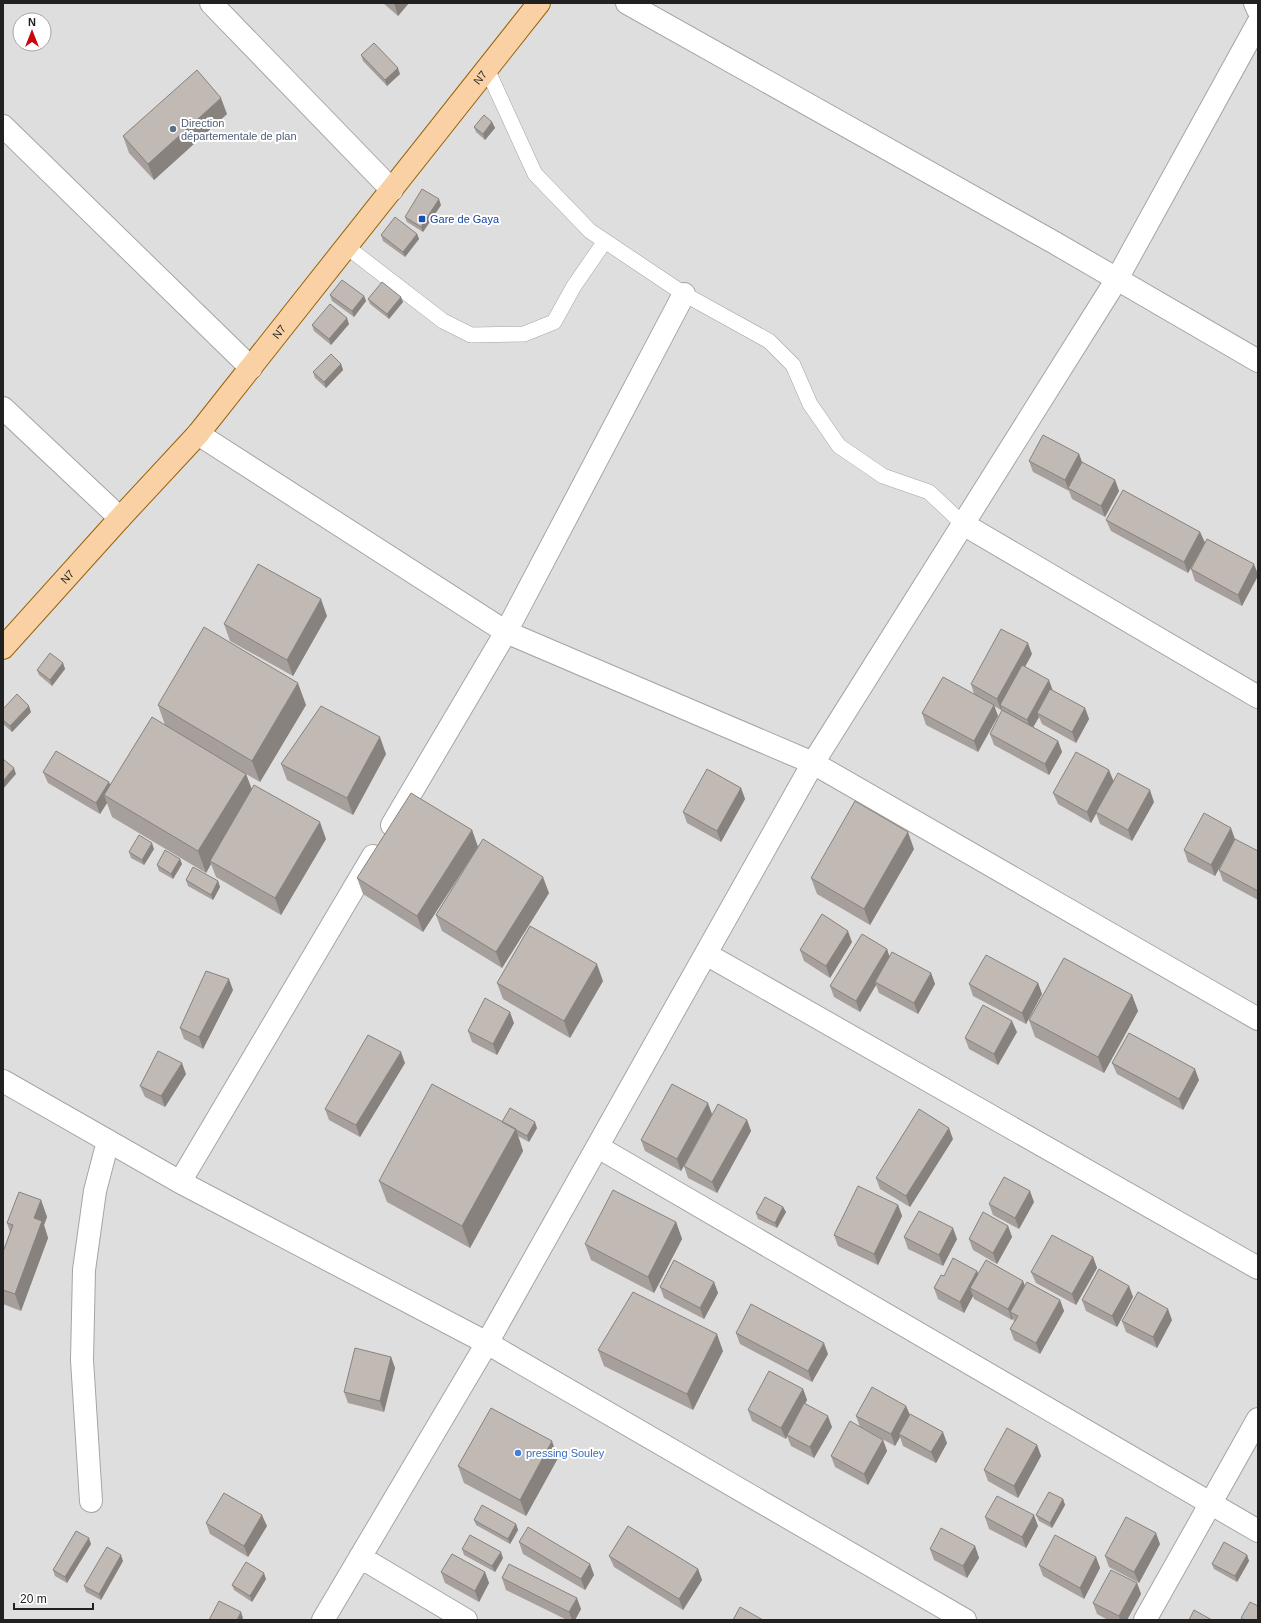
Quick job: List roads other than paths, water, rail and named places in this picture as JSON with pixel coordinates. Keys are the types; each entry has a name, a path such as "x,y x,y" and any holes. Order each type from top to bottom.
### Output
{"main road":[{"name":"N7","path":"3,648 198,434 539,3"}],"street":[{"path":"211,3 392,190"},
{"path":"627,3 1117,279 1258,361"},
{"path":"1255,3 1258,10"},
{"path":"323,1620 487,1343 813,763 1117,279 1258,23"},
{"path":"3,126 251,368"},
{"path":"180,1182 506,632 684,294"},
{"path":"3,408 120,518"},
{"path":"198,434 506,632 813,763 1258,1019"},
{"path":"963,524 1258,697"},
{"path":"706,954 1258,1268"},
{"path":"3,1081 180,1182 487,1343 965,1620"},
{"path":"91,1501 82,1360 84,1270 95,1191 108,1141"},
{"path":"598,1147 1258,1531"},
{"path":"1145,1620 1258,1418"},
{"path":"360,1557 466,1620"}],"lane":[{"path":"487,70 535,174 590,231 684,294 769,341 793,365 810,404 838,446 882,476 929,492 963,524"},
{"path":"347,247 443,321 471,335 524,334 554,322 574,286 605,242"}],"place":[{"name":"Direction départementale de plan","path":"173,129"},
{"name":"Gare de Gaya","path":"422,219"},
{"name":"pressing Souley","path":"518,1453"}]}
